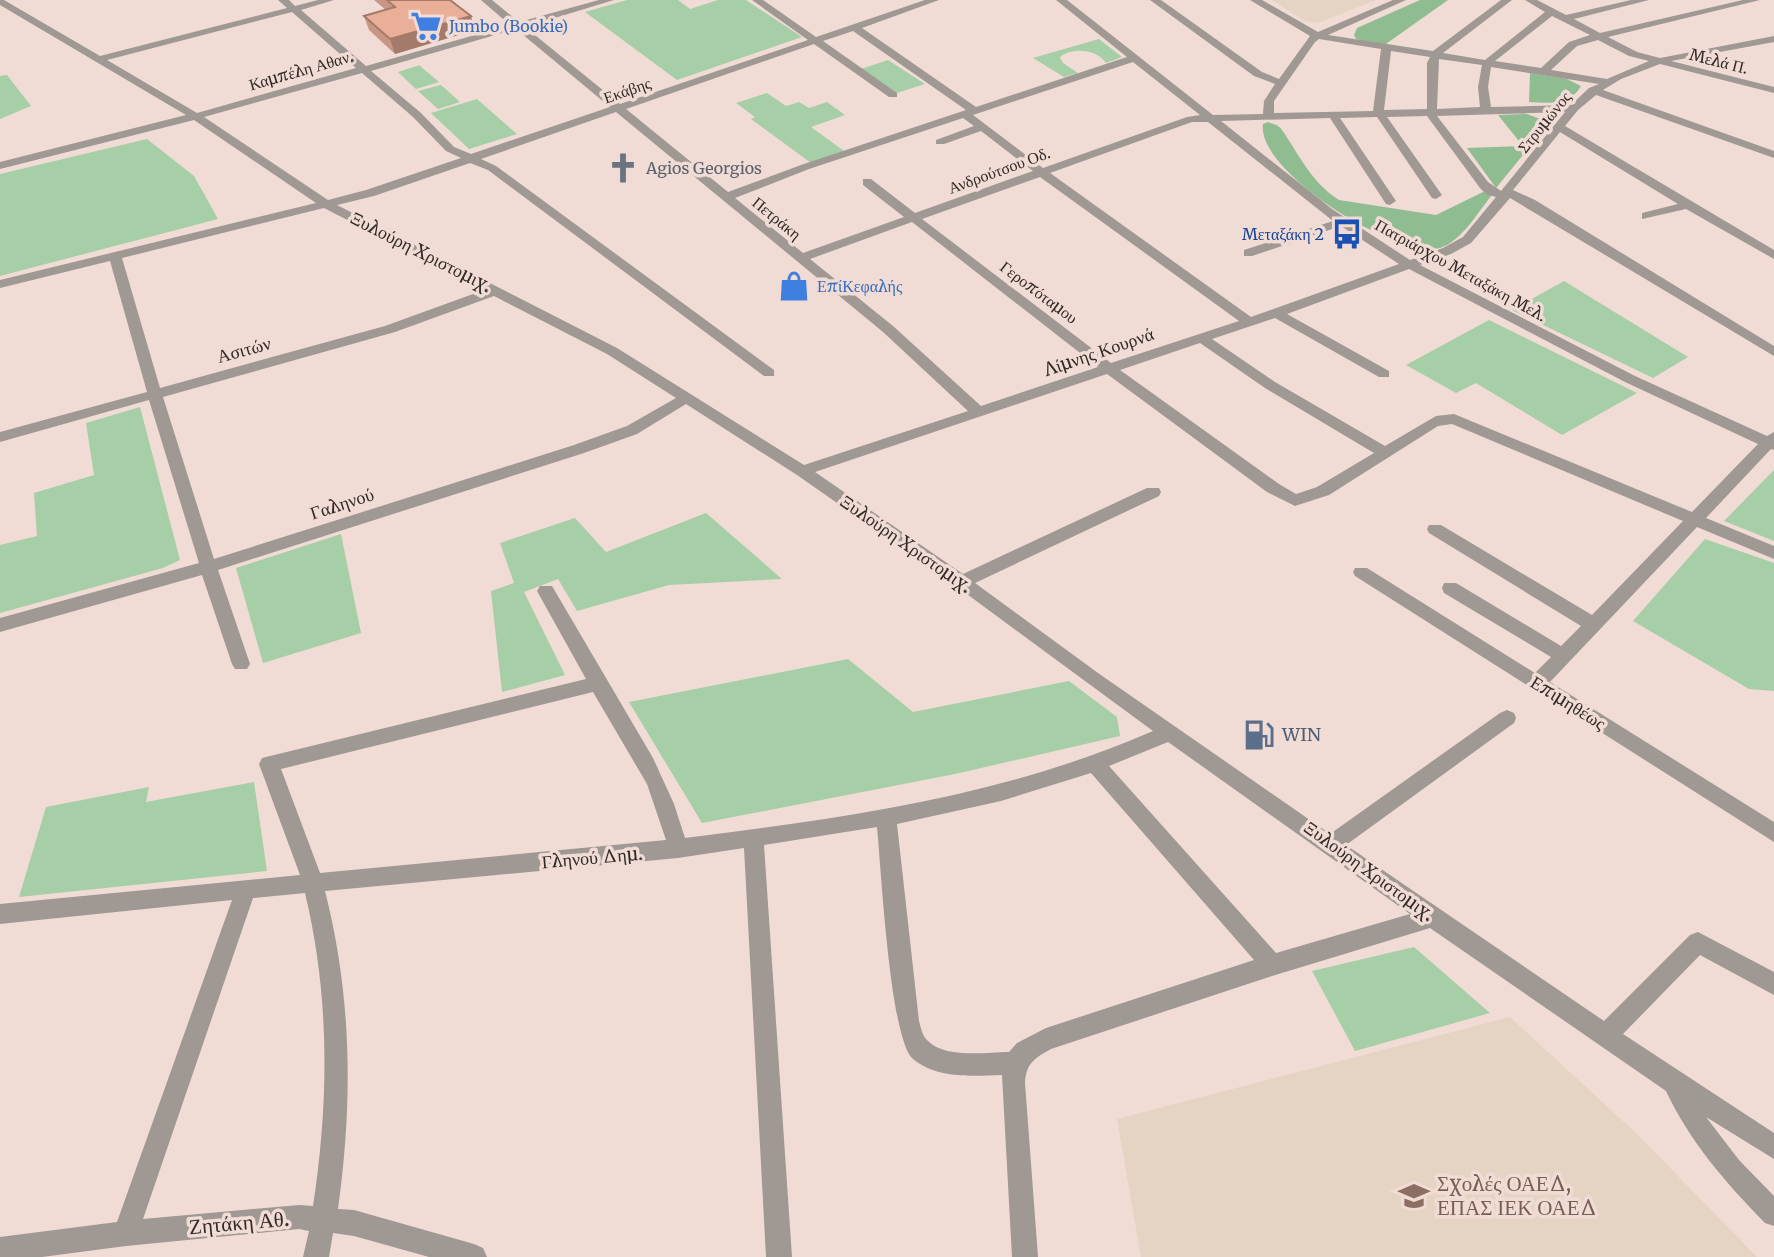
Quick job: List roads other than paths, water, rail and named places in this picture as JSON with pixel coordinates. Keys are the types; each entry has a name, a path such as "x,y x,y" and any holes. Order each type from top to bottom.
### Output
{"street":[{"path":"0,2 10,0"},
{"path":"283,0 417,115 450,149 492,169 769,373"},
{"path":"99,59 329,0"},
{"name":"Πετράκη","path":"486,0 888,329 979,413"},
{"name":"Καμπέλη Αθαν.","path":"0,166 195,116 609,0"},
{"path":"757,0 893,95"},
{"name":"Εκάβης","path":"0,284 328,205 473,160 934,0"},
{"name":"Πατριάρχου Μεταξάκη Μελ.","path":"1061,0 1340,222 1408,265 1630,379 1772,442"},
{"path":"1155,0 1258,74 1281,83"},
{"path":"1255,0 1317,36 1435,57 1606,82"},
{"path":"1268,116 1269,101 1307,44 1317,36 1401,0"},
{"path":"1507,0 1435,57 1432,113 1434,120 1483,185 1490,191 1531,203 1774,352"},
{"name":"Μελά Π.","path":"1530,0 1633,54 1774,90"},
{"path":"1565,18 1644,0"},
{"path":"1543,72 1576,42 1755,0"},
{"name":"Ξυλούρη Χριστομιχ.","path":"0,2 195,116 328,205 612,351 802,471 1432,916 1607,1034 1674,1083 1774,1147"},
{"path":"1487,112 1483,101 1487,64 1552,11"},
{"path":"855,27 970,113 983,127 1094,212 1250,322"},
{"name":"Στρυμώνος","path":"1408,265 1463,243 1506,194 1574,107 1593,90 1657,61 1774,39"},
{"path":"1386,49 1379,115 1436,195"},
{"path":"726,197 805,167 1134,58"},
{"path":"1593,90 1774,155"},
{"name":"Ανδρούτσου Οδ.","path":"800,258 1184,121 1209,117 1379,115 1574,107"},
{"path":"1334,116 1390,201"},
{"path":"940,142 983,127"},
{"path":"1559,127 1774,255"},
{"name":"Γεροπόταμου","path":"867,183 1110,369 1248,470 1295,500 1323,491 1384,452"},
{"path":"1646,216 1688,205"},
{"path":"1248,253 1340,222"},
{"path":"115,256 207,567 241,664"},
{"name":"Λίμνης Κουρνά","path":"802,471 1250,322 1408,265"},
{"name":"Ασιτών","path":"0,437 390,329 496,290"},
{"path":"1276,313 1384,374"},
{"path":"1202,338 1270,385 1384,452 1441,419 1454,419 1774,553"},
{"name":"Γαληνού","path":"0,625 207,567 605,440 654,419 686,398"},
{"path":"1537,683 1772,442"},
{"path":"962,582 1153,492"},
{"path":"1435,529 1592,624"},
{"name":"Επιμηθέως","path":"1361,572 1774,833"},
{"path":"1450,588 1563,656"},
{"path":"546,591 655,776 672,820 678,849"},
{"path":"316,1257 332,1163 336,1114 335,1018 325,931 314,884 298,833 269,764 598,683"},
{"path":"1332,844 1507,718"},
{"name":"Γληνού Δημ.","path":"0,914 622,856 754,839 886,818 1006,791 1096,765 1170,732"},
{"path":"1096,765 1272,964"},
{"path":"886,818 908,1021 914,1040 920,1050 943,1061 1014,1064"},
{"path":"754,839 779,1257"},
{"path":"126,1233 246,889"},
{"path":"1025,1257 1013,1083 1014,1064 1025,1051 1046,1039 1272,964 1432,916"},
{"path":"1607,1034 1698,942 1774,984"},
{"path":"1674,1083 1688,1114 1708,1143 1774,1214"},
{"name":"Ζητάκη Αθ.","path":"0,1250 126,1233 276,1218 324,1218 354,1223 474,1257"}],"place":[{"name":"Jumbo (Bookie)","path":"426,26"},
{"name":"Agios Georgios","path":"623,168"},
{"name":"Μεταξάκη 2","path":"1347,234"},
{"name":"ΕπίΚεφαλής","path":"794,286"},
{"name":"WIN","path":"1259,735"},
{"name":"Σχολές ΟΑΕΔ, ΕΠΑΣ ΙΕΚ ΟΑΕΔ","path":"1414,1196"}]}
